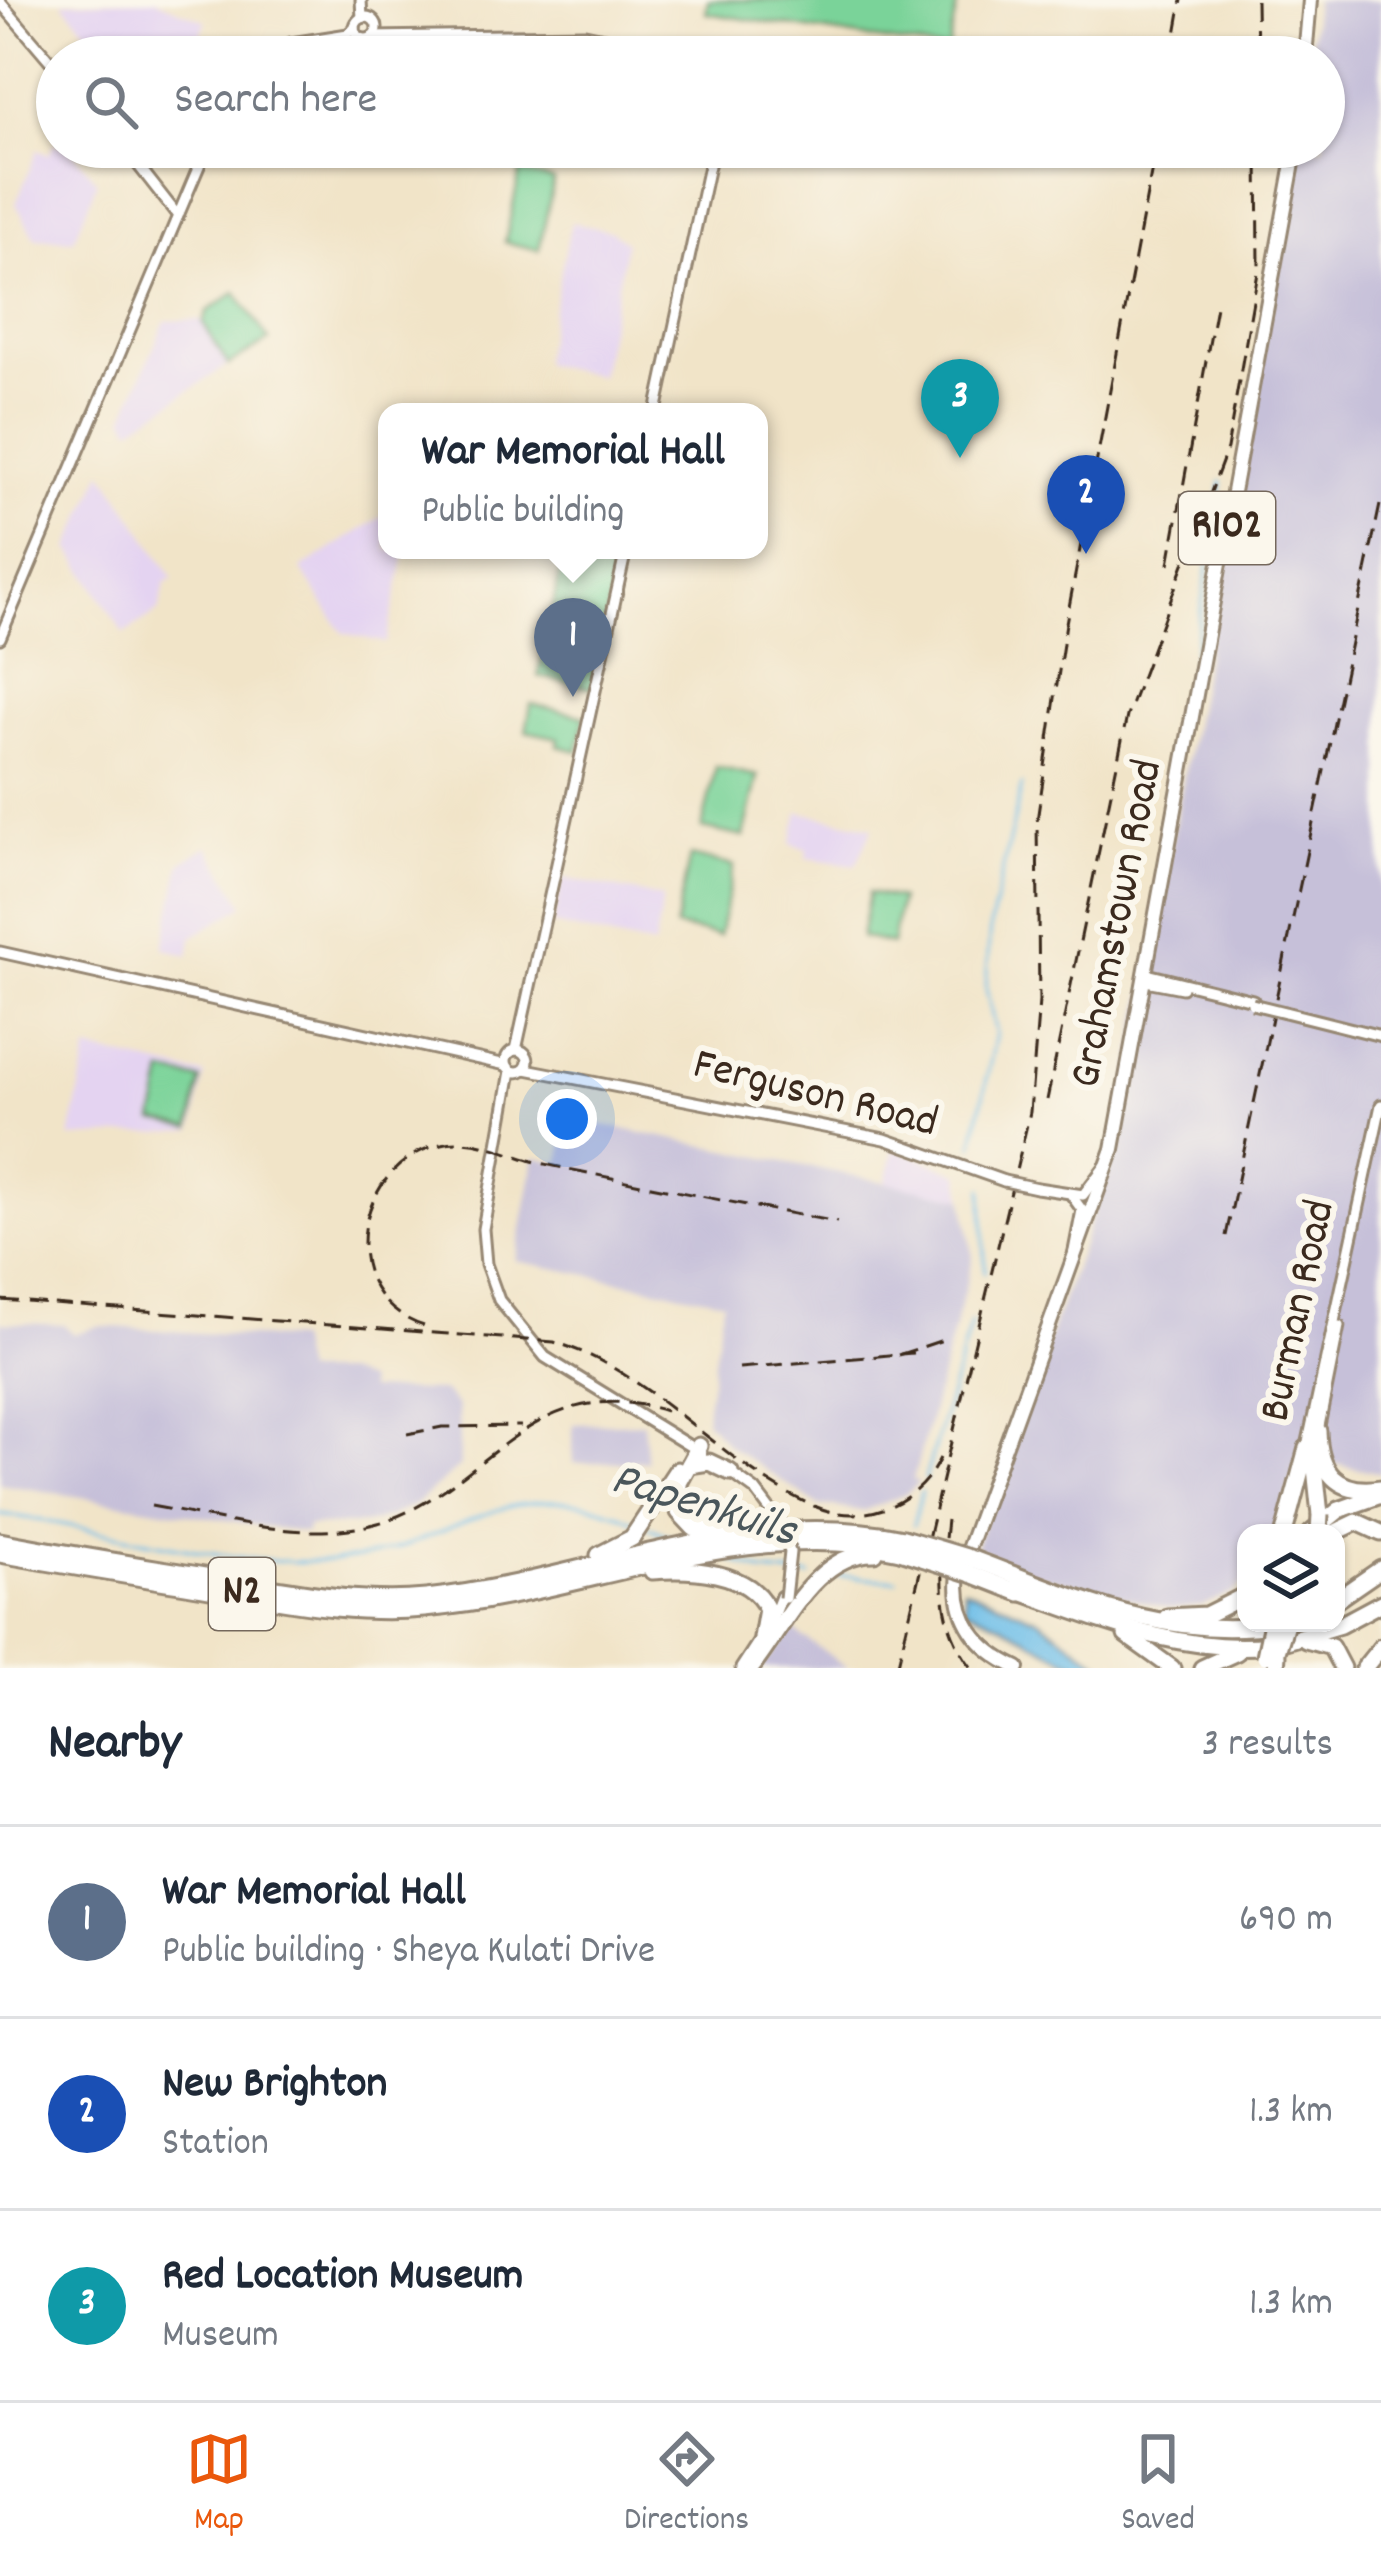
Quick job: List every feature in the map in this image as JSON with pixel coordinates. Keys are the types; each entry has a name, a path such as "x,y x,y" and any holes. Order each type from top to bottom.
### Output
{"highway":[{"path":"1318,1431 1320,1461 1334,1480 1355,1489 1381,1491"},
{"name":"Burman Road","path":"1318,1431 1314,1463 1318,1524"},
{"path":"695,1447 678,1508 694,1528 814,1525 866,1531"},
{"path":"500,1591 607,1552 632,1538 695,1447"},
{"path":"1289,1524 1307,1448"},
{"path":"687,1466 709,1462 730,1472"},
{"path":"1325,1524 1340,1510 1381,1491"},
{"path":"1345,1528 1358,1522 1381,1533"},
{"name":"N2","path":"0,1555 341,1609 410,1611 711,1538 799,1528 866,1531 967,1571 1179,1627 1237,1625"},
{"name":"N2","path":"0,1540 342,1598 412,1599 500,1591 730,1548 820,1540 901,1548 1149,1634 1231,1642 1296,1632"},
{"path":"751,1668 808,1591 839,1560 901,1548"},
{"path":"1345,1596 1381,1569"},
{"path":"500,1591 661,1570 719,1575 746,1586 764,1601 768,1617 762,1638"},
{"path":"1345,1599 1381,1583"},
{"path":"1012,1589 1138,1641 1172,1668"},
{"path":"1076,1597 1183,1618 1220,1610 1237,1600"},
{"path":"1345,1615 1381,1599"},
{"path":"1202,1668 1219,1658 1272,1659 1291,1641 1340,1625 1381,1599"},
{"path":"1149,1634 1272,1659"},
{"path":"1291,1641 1326,1644 1342,1668"},
{"path":"1364,1668 1381,1647"}],"main road":[{"path":"1307,36 1310,0"},
{"name":"Grahamstown Road","path":"1018,1668 981,1644 960,1608 967,1571 1108,1164 1292,168"}],"street":[{"path":"363,0 361,21 371,35"},
{"path":"2,1 36,42"},
{"path":"361,21 371,35"},
{"path":"331,36 346,34 361,21"},
{"path":"355,36 390,36"},
{"path":"468,36 595,36"},
{"path":"144,168 180,211"},
{"path":"147,168 180,211"},
{"path":"0,638 198,168"},
{"path":"658,403 708,168"},
{"path":"171,194 188,191"},
{"path":"624,559 483,1217 485,1257 508,1316 545,1357 753,1481 775,1513 790,1552 783,1597 751,1668"},
{"name":"Ferguson Road","path":"0,952 885,1139 1004,1181 1072,1196"},
{"path":"1146,977 1381,1033"},
{"name":"Burman Road","path":"1307,1448 1381,1105"},
{"name":"Burman Road","path":"1318,1431 1381,1127"},
{"path":"1074,1261 1072,1240 1082,1210 1072,1196 1088,1192 1108,1164"},
{"path":"695,1447 755,1490 775,1513"},
{"path":"741,1668 783,1597"}],"shaded area":[{"path":"155,0 206,21 200,36 92,36 62,2"},
{"path":"1315,0 1381,0 1381,1473 1300,1457 1278,1524 1237,1524 1237,1589 1201,1606 1171,1609 1020,1570 975,1547 1114,1155 1296,168 1345,168 1345,36 1311,36"},
{"path":"36,153 36,168 86,168 97,182 74,240 35,238 16,204"},
{"path":"571,222 611,231 626,242 600,376 542,363"},
{"path":"201,320 228,365 132,428 125,416 165,321"},
{"path":"103,471 173,578 165,583 159,611 124,634 70,548"},
{"path":"378,519 378,559 404,559 386,643 343,633 301,569"},
{"path":"799,812 873,827 856,865 806,858 807,849 791,844"},
{"path":"208,846 244,905 192,937 189,955 164,948 181,863"},
{"path":"563,878 663,898 654,947 553,925"},
{"path":"88,1050 205,1075 193,1131 70,1138"},
{"path":"569,1118 964,1198 973,1258 913,1480 919,1482 906,1494 863,1511 818,1505 729,1446 705,1419 723,1301 516,1261 535,1157 560,1163"},
{"path":"894,1148 960,1174 964,1198 886,1183"},
{"path":"0,1322 64,1325 74,1334 99,1326 296,1340 303,1373 345,1373 367,1382 368,1390 443,1391 458,1407 460,1466 416,1504 389,1517 365,1524 307,1527 306,1533 0,1484"},
{"path":"643,1422 647,1461 573,1463 573,1424"},
{"path":"794,1630 848,1668 761,1668"}],"green space":[{"path":"708,0 958,0 951,36 852,36 706,13"},
{"path":"520,172 554,180 539,250 505,242"},
{"path":"236,292 269,340 228,365 203,323 208,311"},
{"path":"563,559 617,559 592,688 538,676"},
{"path":"531,704 585,716 578,751 558,746 559,738 526,731"},
{"path":"716,767 758,776 744,837 702,828"},
{"path":"690,856 734,866 719,936 675,927"},
{"path":"869,893 900,899 892,944 861,937"},
{"path":"164,1073 201,1080 191,1128 154,1121"}],"water":[{"path":"964,1588 1038,1619 1107,1668 1072,1661 965,1609"}],"waterway":[{"path":"1191,670 1222,482"},
{"path":"973,1146 996,1034 986,988 990,925 1022,785"},
{"path":"983,1188 985,1272"},
{"path":"925,1479 971,1323"},
{"path":"913,1525 921,1492"},
{"name":"Papenkuils","path":"0,1514 217,1554 304,1562 383,1552 518,1505 553,1501 592,1506 634,1521"},
{"name":"Papenkuils","path":"648,1527 678,1540"},
{"name":"Papenkuils","path":"726,1558 764,1572 810,1576"},
{"name":"Papenkuils","path":"831,1575 897,1580"}],"railway":[{"path":"1176,36 1182,0"},
{"path":"1256,0 1257,36"},
{"path":"897,1668 1030,1112 1039,1001 1037,821 1066,623 1152,168"},
{"path":"1047,1100 1127,716 1227,449 1259,267 1258,168"},
{"path":"1169,564 1216,306"},
{"path":"1226,1236 1381,500"},
{"path":"424,1326 394,1310 375,1288 365,1260 365,1231 373,1202 389,1176 412,1156 442,1144 480,1144 540,1163 837,1222"},
{"path":"0,1300 554,1342 624,1375 781,1489 833,1512 887,1508 918,1488 940,1458"},
{"path":"898,1355 949,1338"},
{"path":"739,1368 913,1353"},
{"path":"151,1506 264,1527 350,1529 415,1508 510,1440 578,1406 619,1402 666,1411"},
{"path":"407,1434 442,1427 521,1426"},
{"path":"947,1520 943,1578 947,1615 960,1651 972,1668"}],"place":[{"name":"Red Location Museum","path":"960,458"},
{"name":"New Brighton","path":"1086,554"},
{"name":"War Memorial Hall","path":"573,697"}]}
